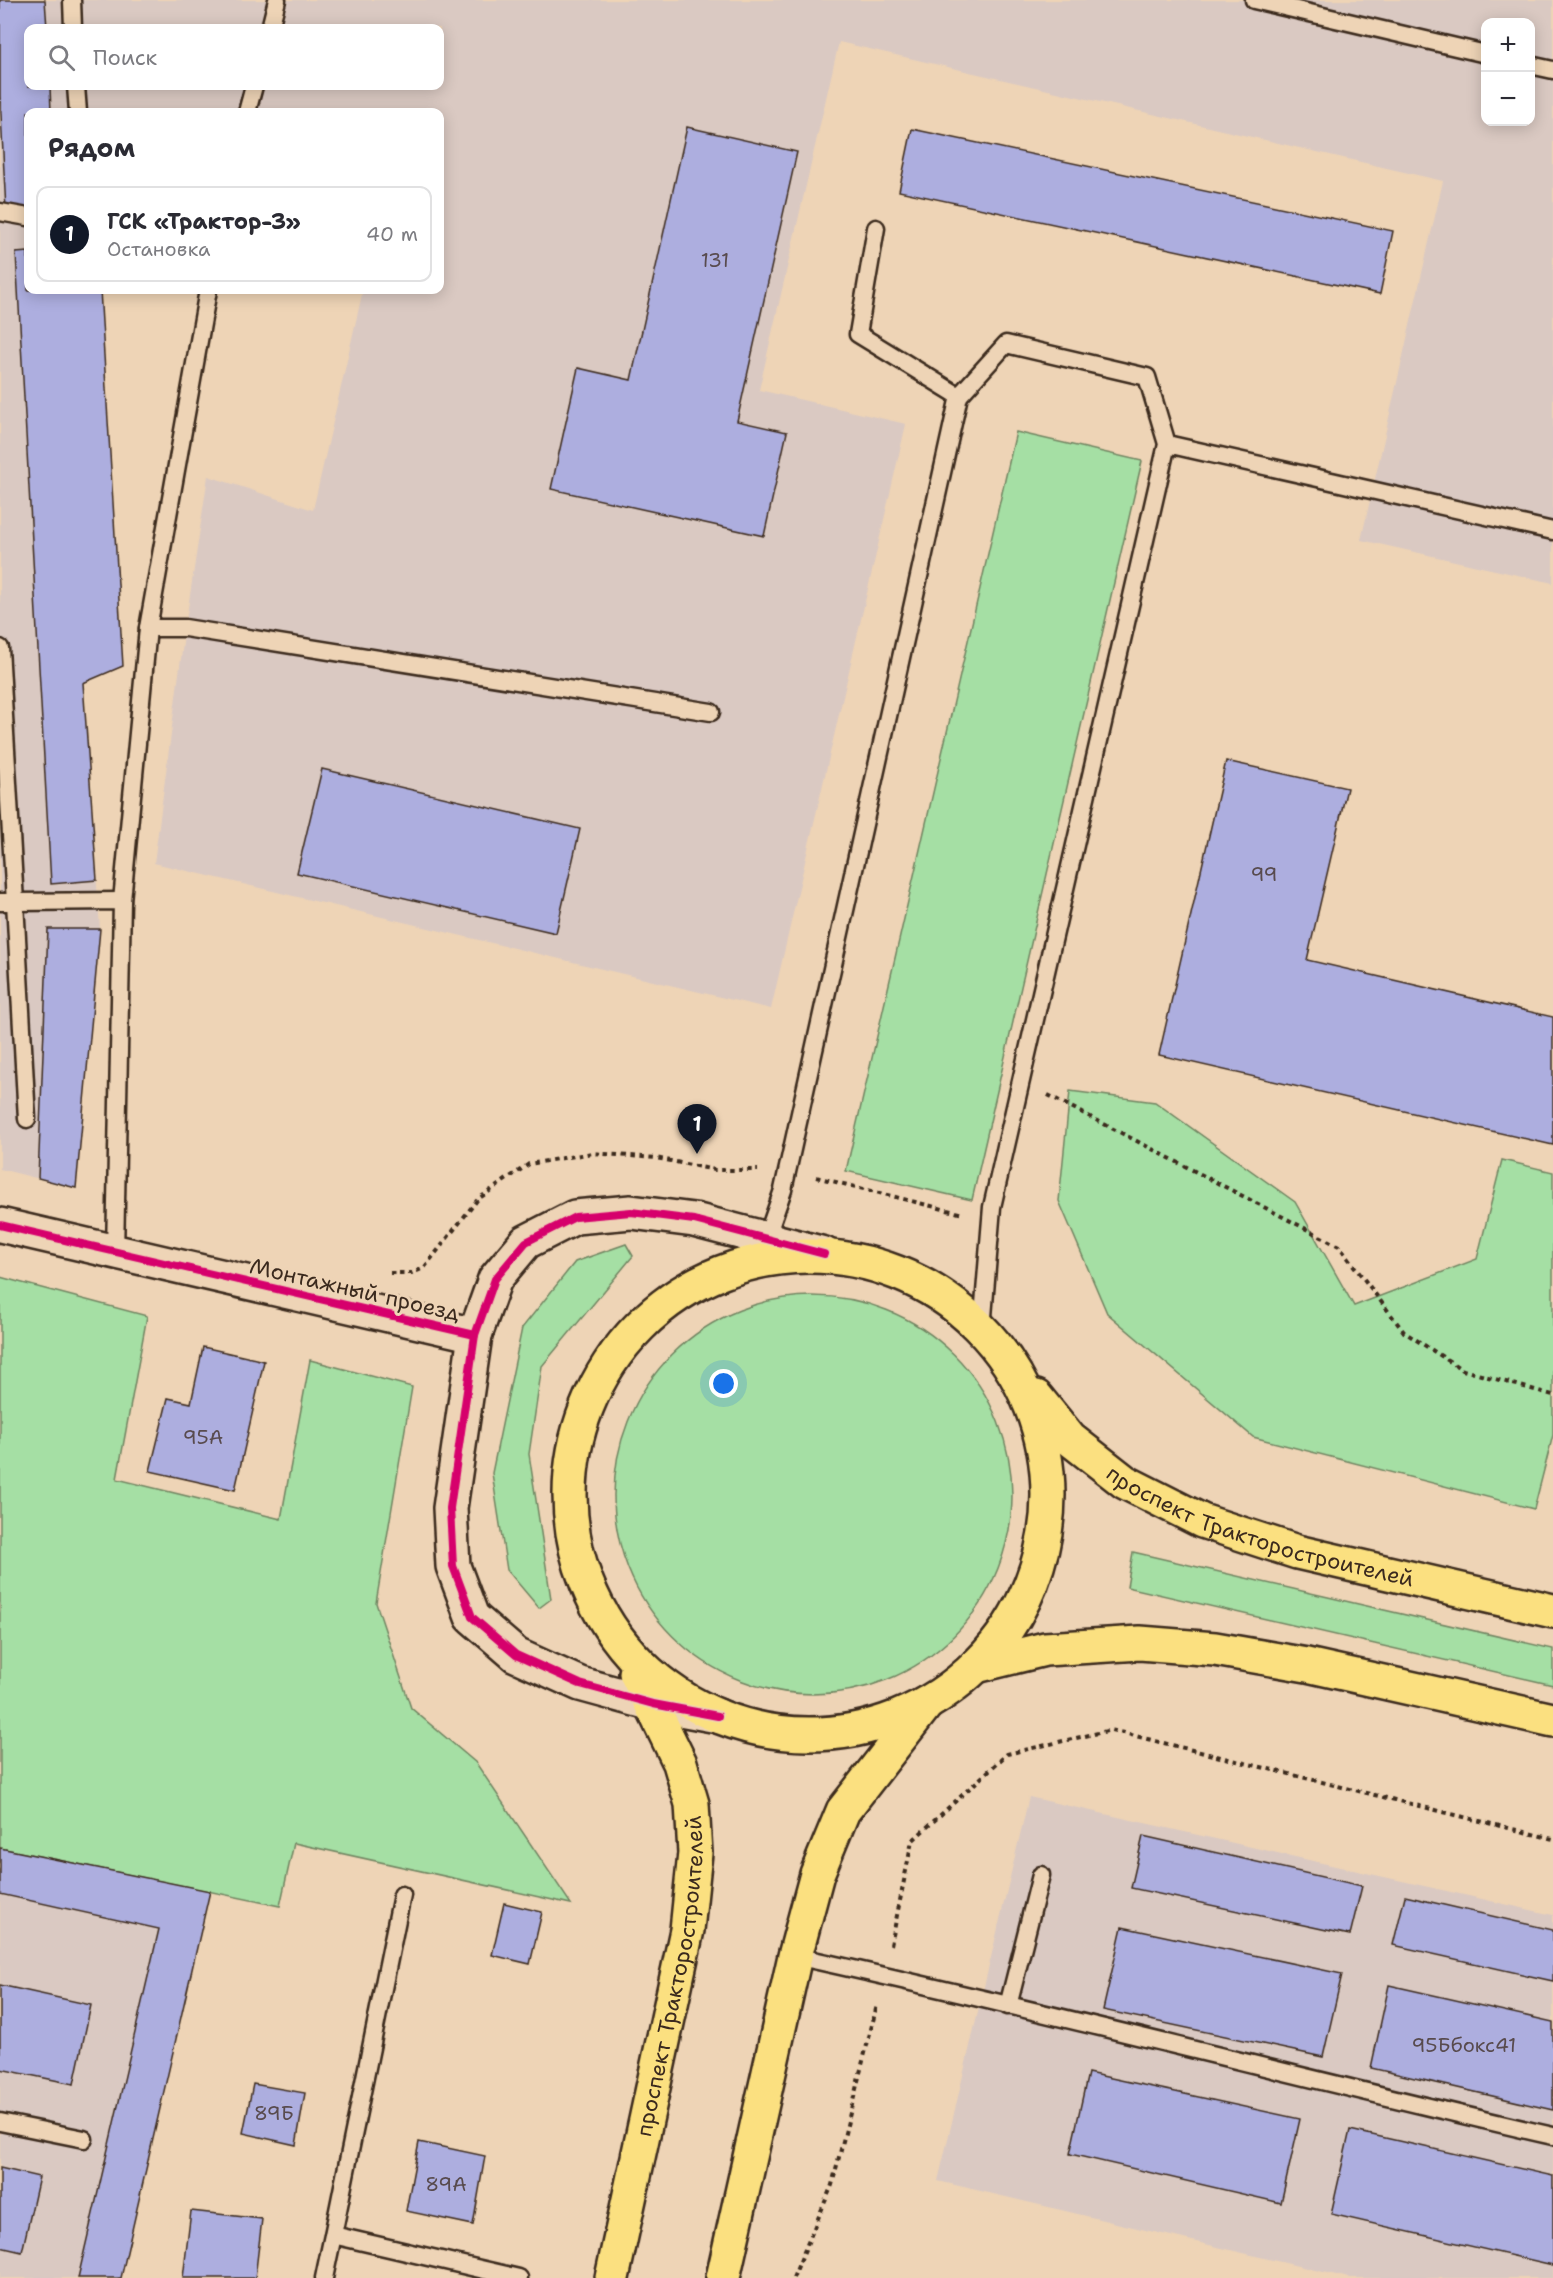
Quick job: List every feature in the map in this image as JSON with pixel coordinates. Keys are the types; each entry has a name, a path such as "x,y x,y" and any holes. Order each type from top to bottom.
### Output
{"main road":[{"path":"759,1249 824,1254 885,1266 937,1292 982,1329 1012,1367 1039,1427 1049,1491 1041,1556 1016,1616 976,1666 927,1703 871,1726 811,1734 757,1728 718,1716 667,1692 624,1651 597,1609 578,1557 569,1491 579,1426 607,1365 650,1316 705,1279 759,1249"},
{"name":"проспект Тракторостроителей","path":"1012,1367 1070,1439 1125,1482 1202,1521 1297,1552 1553,1611"},
{"path":"976,1666 1045,1649 1140,1643 1215,1649 1307,1665 1553,1720"},
{"name":"проспект Тракторостроителей","path":"612,2278 687,1930 695,1853 692,1804 680,1763 624,1651"},
{"path":"723,2278 795,1956 817,1874 843,1810 927,1703"}],"street":[{"path":"476,1335 495,1279 526,1242 575,1217 631,1212 694,1220 759,1249"},
{"name":"Монтажный проезд","path":"0,1225 476,1335 450,1508 453,1566 472,1617 516,1655 580,1684 652,1704 718,1716"}],"lane":[{"path":"72,0 73,24"},
{"path":"271,24 277,0"},
{"path":"1254,0 1481,53"},
{"path":"1535,66 1553,70"},
{"path":"76,90 78,108"},
{"path":"248,108 253,90"},
{"path":"0,212 24,217"},
{"path":"876,228 858,334 958,396"},
{"path":"115,1252 122,901 148,628 207,294"},
{"path":"759,1249 783,1190 788,1170 958,396 1006,344 1147,377 1167,444 992,1207 982,1329"},
{"path":"1167,444 1553,531"},
{"path":"148,628 185,628 711,712"},
{"path":"0,648 7,902 27,1119"},
{"path":"7,902 122,901"},
{"path":"1008,2006 1041,1875"},
{"path":"324,2278 402,1896"},
{"path":"795,1956 1372,2095 1553,2136"},
{"path":"0,2122 84,2139"},
{"path":"333,2235 519,2278"}],"path":[{"path":"1021,1082 1339,1246 1404,1332 1463,1370 1553,1395"},
{"path":"379,1273 412,1273 424,1268 478,1199 529,1164 592,1153 656,1158 715,1170 788,1170 991,1221"},
{"path":"793,2278 831,2185 885,1976 912,1841 1007,1754 1111,1730 1553,1839"}],"shaded area":[{"path":"0,0 1553,0 1553,583 1361,540 1443,181 839,42 759,390 906,424 771,1009 154,863 208,476 313,510 362,294 444,294 444,108 24,108 24,294 100,294 123,666 83,684 100,929 76,1188 0,1169"},
{"path":"1029,1797 1553,1915 1553,2278 1349,2278 938,2181"},
{"path":"0,1848 210,1891 121,2278 0,2278"}],"green space":[{"path":"1016,432 1142,461 972,1200 846,1171"},
{"path":"1070,1091 1155,1102 1295,1202 1354,1306 1477,1259 1502,1160 1553,1172 1553,1435 1534,1509 1253,1437 1107,1313 1059,1201"},
{"path":"626,1244 633,1256 542,1366 529,1454 551,1599 539,1608 507,1570 492,1473 522,1328 575,1262"},
{"path":"0,1277 147,1316 117,1479 281,1519 310,1360 412,1387 376,1603 411,1708 476,1763 571,1904 294,1843 280,1906 0,1848"},
{"path":"813,1296 852,1300 889,1312 923,1330 953,1355 978,1385 996,1419 1008,1456 1012,1495 1008,1534 996,1571 978,1605 953,1635 923,1660 889,1678 852,1690 813,1694 774,1690 737,1678 703,1660 673,1635 648,1605 630,1571 618,1534 614,1495 618,1456 630,1419 648,1385 673,1355 703,1330 737,1312 774,1300"},
{"path":"1133,1552 1553,1649 1553,1685 1127,1587"}],"building":[{"path":"0,0 45,0 47,24 24,24 24,90 50,90 51,108 24,108 24,209 6,210 0,96"},
{"path":"687,127 797,152 737,421 787,432 764,536 551,489 578,368 631,380"},
{"path":"912,129 1393,231 1380,294 899,191"},
{"path":"24,252 24,294 100,294 123,666 83,683 97,880 51,884 16,253"},
{"path":"1226,761 1347,788 1307,960 1553,1017 1553,1145 1159,1055"},
{"path":"322,769 580,829 556,933 297,873"},
{"path":"48,929 100,929 76,1188 38,1178"},
{"path":"203,1347 264,1361 235,1490 150,1471 168,1398 191,1403"},
{"path":"1143,1836 1362,1886 1350,1935 1131,1888"},
{"path":"0,1848 210,1891 121,2278 78,2278 159,1929 0,1894"},
{"path":"1405,1896 1553,1930 1553,1981 1393,1945"},
{"path":"504,1903 542,1912 530,1964 492,1955"},
{"path":"1122,1927 1342,1974 1323,2057 1103,2010"},
{"path":"0,1985 91,2005 74,2084 0,2069"},
{"path":"1389,1985 1553,2022 1553,2110 1371,2068"},
{"path":"1088,2073 1300,2119 1281,2203 1070,2154"},
{"path":"253,2084 305,2093 296,2145 243,2133"},
{"path":"1350,2130 1553,2176 1553,2265 1331,2214"},
{"path":"419,2142 485,2156 473,2225 406,2211"},
{"path":"0,2168 39,2177 22,2252 0,2247"},
{"path":"191,2211 262,2219 255,2278 183,2278"}],"cycle path":[{"path":"718,1716 653,1704 580,1684 516,1655 472,1617 453,1566 450,1508 475,1335 495,1279 526,1242 575,1217 631,1212 694,1220 824,1254"},
{"path":"0,1225 475,1335"}],"place":[{"name":"ГСК «Трактор-3»","path":"697,1154"}]}
